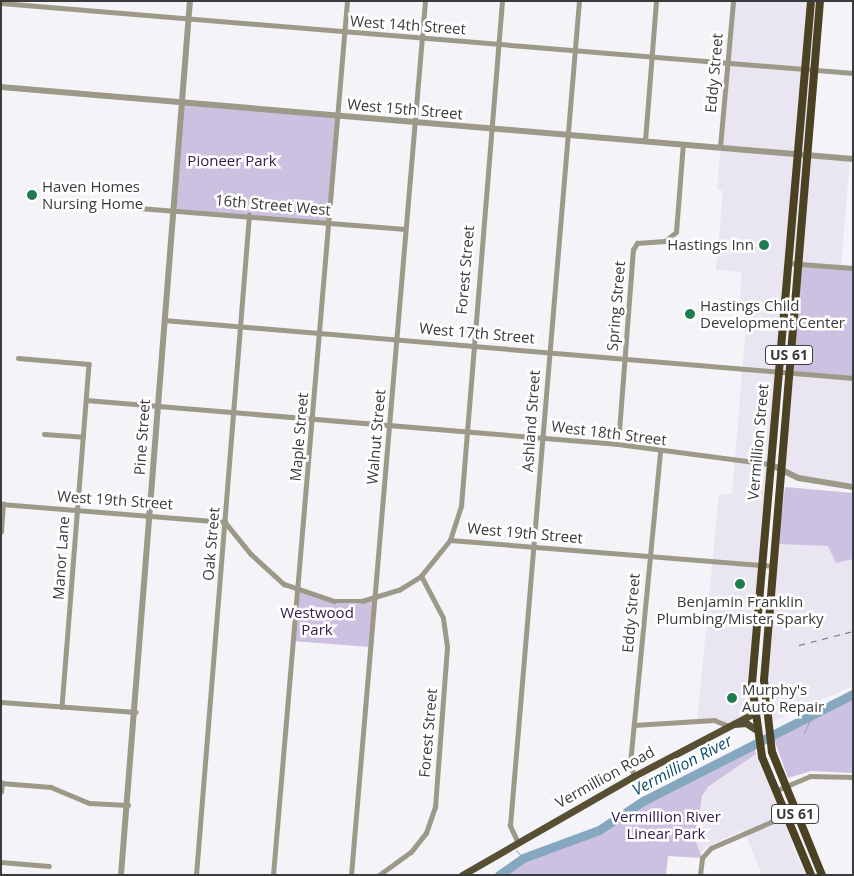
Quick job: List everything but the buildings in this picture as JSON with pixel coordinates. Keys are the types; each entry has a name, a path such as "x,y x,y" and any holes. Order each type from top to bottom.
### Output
{"highway":[{"name":"Vermillion Street","path":"811,1 761,565 753,711 755,730 762,757 811,875"},
{"name":"Vermillion Street","path":"820,1 771,566 764,708 772,752 784,787 822,875"}],"main road":[{"name":"Vermillion Road","path":"462,875 517,841 634,776 729,726 753,711 764,708"},
{"path":"729,726 743,723 755,730"}],"street":[{"name":"Pine Street","path":"122,875 136,712 172,210 190,1"},
{"name":"Maple Street","path":"273,875 296,591 314,419 318,332 347,1"},
{"name":"Walnut Street","path":"351,875 374,598 391,425 413,122 425,1"},
{"name":"Forest Street","path":"450,540 461,506 468,432 472,345 502,1"},
{"name":"Ashland Street","path":"517,841 510,826 579,1"},
{"path":"644,141 656,1"},
{"name":"Eddy Street","path":"720,147 733,1"},
{"name":"West 14th Street","path":"1,3 344,33 498,43 853,73"},
{"name":"West 15th Street","path":"1,87 853,159"},
{"name":"Spring Street","path":"618,444 634,250 637,243 665,241 676,232 683,144"},
{"name":"16th Street West","path":"139,208 250,215 405,229"},
{"name":"Oak Street","path":"196,875 225,522 237,413 250,215"},
{"path":"787,263 853,268"},
{"name":"West 17th Street","path":"164,320 853,378"},
{"name":"Manor Lane","path":"18,358 89,364 62,707"},
{"name":"West 18th Street","path":"86,400 618,444 660,452 770,464"},
{"path":"44,434 83,437"},
{"name":"Eddy Street","path":"634,776 630,764 660,452"},
{"path":"770,464 799,478 853,487"},
{"path":"1,532 2,504"},
{"name":"West 19th Street","path":"2,504 225,522 269,572 296,591 334,601 374,598 421,576 450,540 771,566"},
{"name":"Forest Street","path":"379,875 411,852 426,833 435,807 447,647 442,618 421,576"},
{"path":"1,702 136,712"},
{"path":"634,725 714,720 729,726"},
{"path":"776,791 810,776 853,777"},
{"path":"1,792 2,783 51,788 88,803 128,805"},
{"path":"700,875 702,858 711,848 794,812"},
{"path":"1,862 49,866"}],"shaded area":[{"path":"733,1 820,1 806,155 850,159 841,267 788,263 753,711 729,726 714,720 697,722 719,494 732,494 747,313 739,312 742,272 716,270 723,191 717,190"},
{"path":"787,372 853,378 853,487 779,470"},
{"path":"778,544 829,546 836,563 853,559 853,686 771,722 768,651"},
{"path":"756,754 805,875 762,875 744,830 706,847 699,856 696,842 704,791"}],"green space":[{"name":"Pioneer Park","path":"182,103 337,117 328,223 173,210"},
{"path":"797,263 853,268 853,378 787,372"},
{"path":"785,487 853,493 853,559 836,563 828,546 778,544"},
{"name":"Westwood Park","path":"296,591 334,601 374,598 370,647 292,641"},
{"path":"853,698 853,773 811,771 788,778 774,739"},
{"name":"Vermillion River Linear Park","path":"753,743 756,754 708,787 702,796 696,842 702,858 668,856 666,875 499,875 523,858 599,830 643,801"}],"waterway":[{"name":"Vermillion River","path":"499,875 523,858 599,830 643,801 853,694"},
{"path":"804,733 812,715"},
{"path":"516,850 523,858"}],"railway":[{"path":"799,645 853,631"}],"place":[{"name":"Haven Homes Nursing Home","path":"32,195"},
{"name":"Hastings Inn","path":"764,245"},
{"name":"Hastings Child Development Center","path":"690,314"},
{"name":"Benjamin Franklin Plumbing/Mister Sparky","path":"740,584"},
{"name":"Murphy's Auto Repair","path":"732,698"}]}
